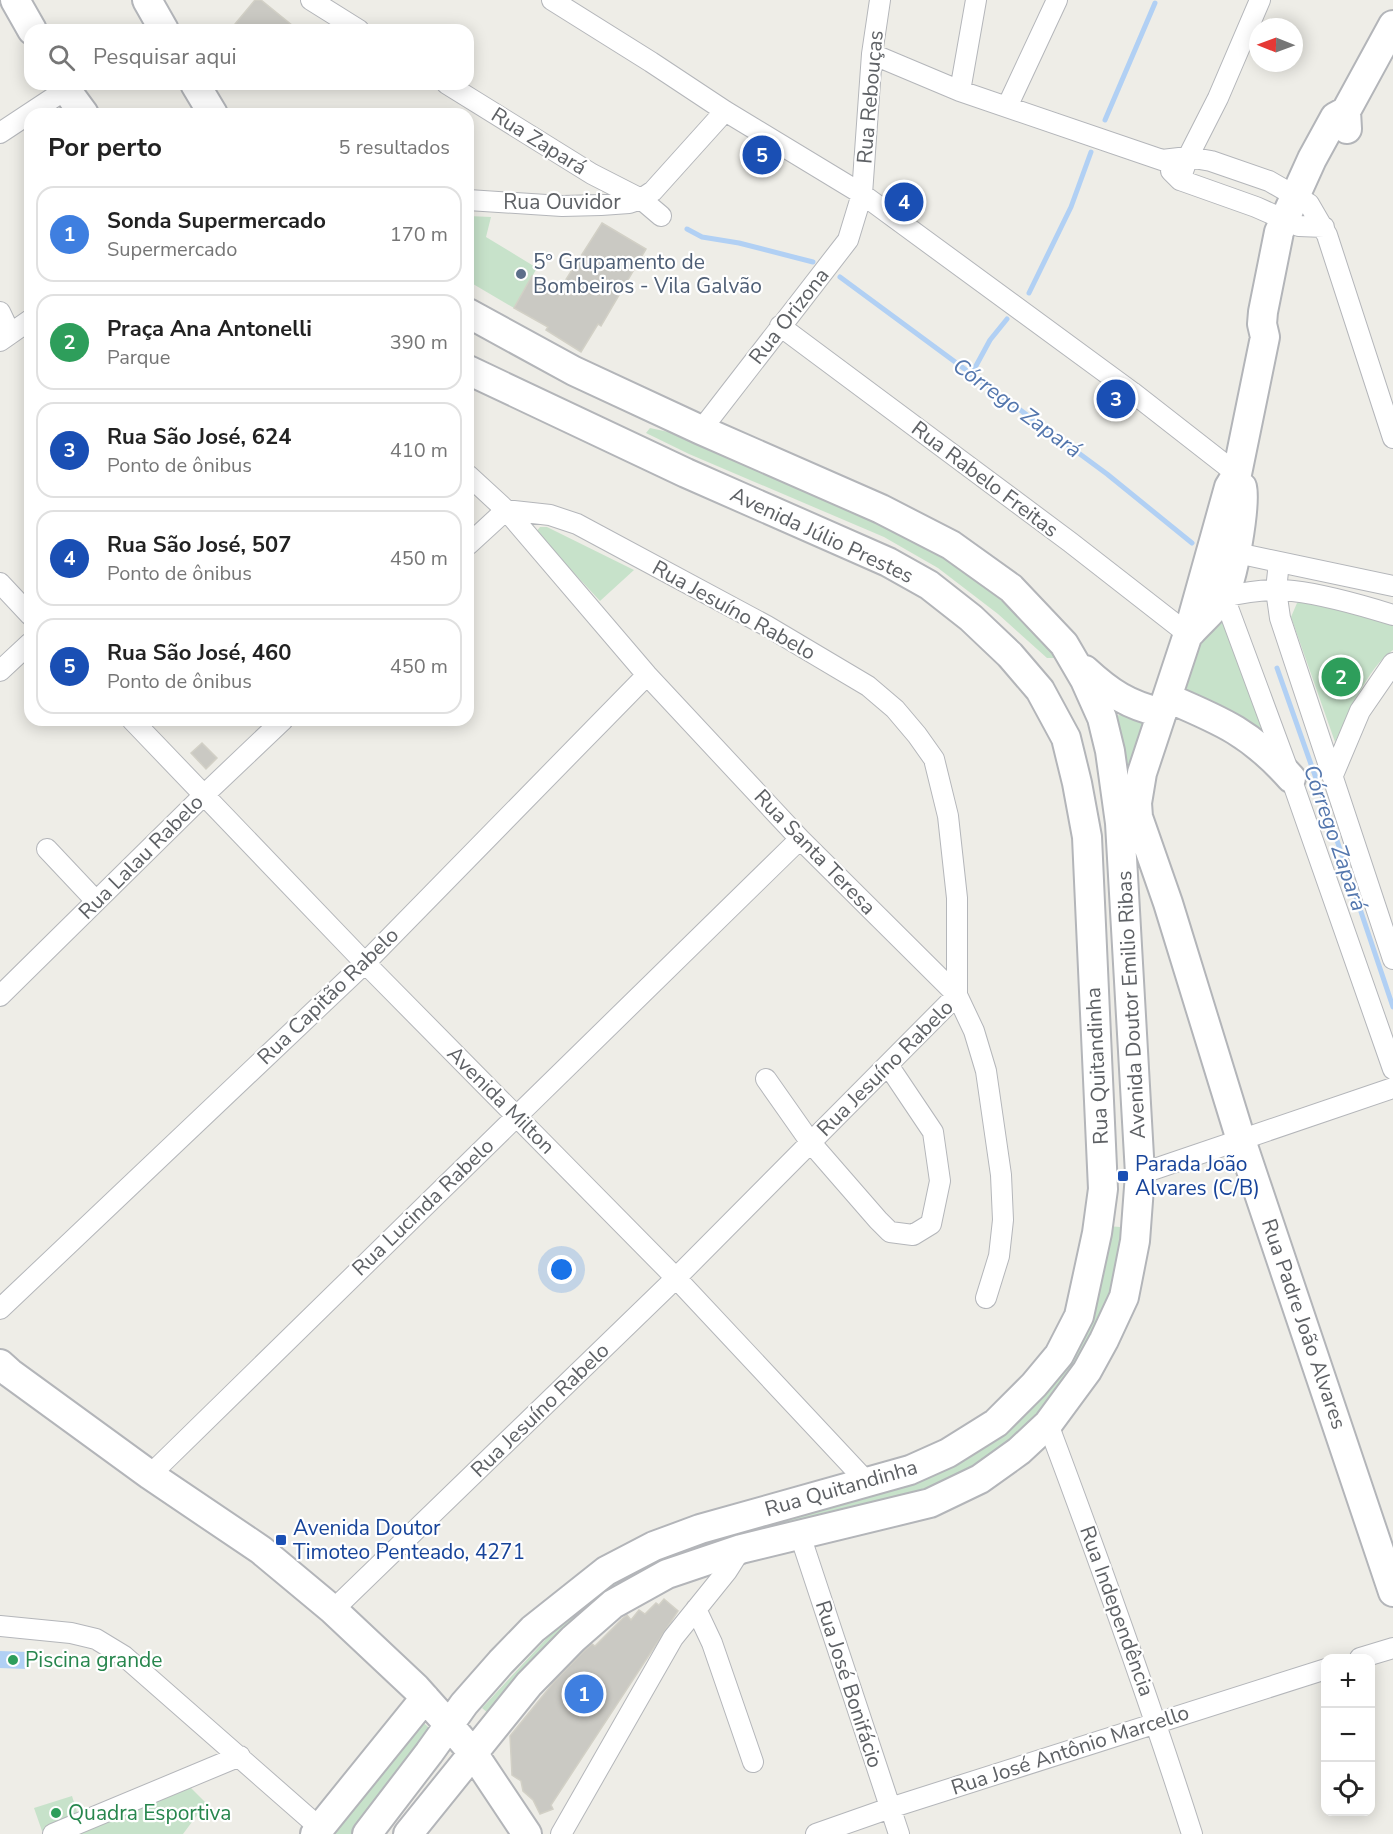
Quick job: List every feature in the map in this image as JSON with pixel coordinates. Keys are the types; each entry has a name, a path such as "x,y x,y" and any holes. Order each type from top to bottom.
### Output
{"main road":[{"path":"15,0 29,24"},
{"path":"147,0 161,24"},
{"name":"Avenida Doutor Emilio Ribas","path":"473,1754 529,1684 573,1639 613,1604 667,1574 741,1549 930,1503 980,1479 1019,1451 1048,1424 1088,1371 1124,1297 1135,1241 1140,1174 1126,915 1129,820 1137,803 1142,773 1188,634 1218,559 1228,487 1237,474 1265,337 1277,327 1302,215 1348,128 1347,111 1393,25"},
{"path":"65,90 79,108"},
{"path":"199,90 209,108"},
{"path":"474,316 574,371 880,509 951,545 1011,588 1064,644 1075,661 1102,718 1115,781 1129,820 1087,837"},
{"name":"Avenida Júlio Prestes","path":"474,373 686,473 888,562 929,585 971,618 1010,655 1040,690 1066,738 1087,837"},
{"name":"Avenida Doutor Emilio Ribas","path":"1188,634 1224,597 1233,572 1218,559"},
{"path":"1075,661 1102,686 1129,704 1165,706 1218,720 1243,733 1272,757 1291,778"},
{"name":"Rua Padre João Alvares","path":"1129,820 1168,903 1241,1140 1386,1542 1393,1592"},
{"name":"Rua Quitandinha","path":"367,1834 464,1704 533,1629 606,1571 654,1546 700,1529 910,1470 948,1453 996,1423 1034,1385 1059,1355 1079,1316 1097,1233 1103,1189 1087,837"},
{"path":"1126,915 1146,906 1168,903"},
{"path":"0,1364 150,1475 261,1550 333,1610 425,1698 449,1725 473,1754 527,1834"},
{"path":"317,1831 425,1698"},
{"path":"408,1834 473,1754"}],"street":[{"path":"310,0 349,24"},
{"path":"552,0 725,111 862,194 1132,392 1237,474"},
{"name":"Rua Rebouças","path":"862,194 872,54 880,0"},
{"path":"960,91 976,0"},
{"path":"1007,107 1057,0"},
{"path":"1180,180 1188,157 1218,98 1260,0"},
{"path":"872,54 960,91 1162,160 1188,157 1211,161 1269,181 1302,215 1393,438"},
{"path":"34,108 59,90"},
{"name":"Rua Zapará","path":"457,90 592,174 641,199 661,216"},
{"name":"Rua Ouvidor","path":"474,200 562,206 629,203 641,199 653,191 725,111"},
{"path":"0,133 24,115"},
{"path":"1162,160 1180,180 1256,207 1302,215"},
{"name":"Rua Orizona","path":"701,430 848,240 862,194"},
{"path":"0,312 5,337 24,324"},
{"name":"Rua Rabelo Freitas","path":"780,326 1061,535 1188,634"},
{"name":"Rua Santa Teresa","path":"474,481 506,510 647,675 800,839 957,995 974,1031 986,1071 1001,1175 1003,1220 999,1256 986,1298"},
{"path":"474,539 506,510"},
{"name":"Rua Jesuíno Rabelo","path":"333,1610 676,1278 957,995 957,898 948,816 934,759 895,709 868,686 767,626 577,524 550,515 506,510"},
{"path":"1218,559 1279,562 1393,586"},
{"path":"1279,562 1276,590 1280,618 1393,959"},
{"path":"0,583 24,609"},
{"path":"1393,615 1293,591 1276,590 1224,597 1291,778 1393,1070"},
{"path":"0,671 24,649"},
{"path":"1333,775 1360,711 1393,663"},
{"name":"Rua Capitão Rabelo","path":"0,1309 365,963 647,675"},
{"name":"Avenida Milton","path":"138,726 365,963 676,1278 867,1482"},
{"name":"Rua Lalau Rabelo","path":"0,996 277,726"},
{"name":"Rua Lucinda Rabelo","path":"150,1475 800,839"},
{"path":"47,849 96,901"},
{"path":"766,1079 811,1143 890,1232 913,1235 931,1224 940,1181 933,1132 888,1065"},
{"path":"1140,1174 1393,1088"},
{"name":"Rua Independência","path":"1048,1424 1156,1723 1192,1834"},
{"name":"Rua José Bonifácio","path":"800,1535 899,1834"},
{"path":"561,1834 673,1638 741,1549"},
{"path":"696,1609 712,1643 753,1762"},
{"path":"0,1626 72,1633 96,1639 124,1656 240,1756 317,1831"},
{"path":"1375,1654 1393,1648"},
{"name":"Rua José Antônio Marcello","path":"816,1834 890,1808 1321,1671"},
{"path":"53,1834 240,1756"}],"green space":[{"path":"474,216 491,217 486,237 537,268 514,308 474,285"},
{"path":"650,428 692,437 822,491 1005,589 1057,658 1047,658 998,614 938,568 884,537 689,454 646,433"},
{"path":"540,527 547,527 634,570 600,601 536,532"},
{"path":"1307,598 1393,622 1393,650 1375,668 1367,680 1335,742 1291,617 1297,603"},
{"path":"1226,608 1271,741 1176,694 1192,633"},
{"path":"1153,713 1129,774 1117,768 1107,716"},
{"path":"1109,1226 1130,1228 1118,1290 1052,1410 994,1463 931,1494 656,1574 494,1718 482,1708 586,1596 648,1558 923,1476 1034,1399"},
{"path":"414,1714 438,1736 363,1834 320,1834"},
{"path":"186,1783 206,1803 183,1834 63,1834"},
{"name":"Quadra Esportiva","path":"72,1796 79,1818 42,1831 34,1808"}],"water":[{"name":"Piscina grande","path":"0,1651 27,1652 27,1669 0,1668"}],"building":[{"path":"255,0 261,0 291,24 235,24"},
{"path":"602,223 646,249 601,326 598,324 581,352 546,330 548,327 514,308 532,276 558,292"},
{"path":"202,743 217,758 206,769 191,753"},
{"path":"664,1599 678,1611 551,1805 553,1809 540,1814 533,1800 523,1791 521,1781 512,1775 510,1736 554,1682 584,1651 592,1644 595,1646 627,1615 631,1620 639,1610 645,1614 656,1603 659,1605"}],"waterway":[{"path":"1105,120 1155,3"},
{"path":"1029,293 1071,207 1091,152"},
{"name":"Córrego Zapará","path":"687,229 702,237 739,243 813,262"},
{"name":"Córrego Zapará","path":"840,277 1107,474 1192,543"},
{"path":"971,375 990,340 1007,319"},
{"name":"Córrego Zapará","path":"1277,668 1393,1007"}],"place":[{"name":"Rua São José, 460","path":"762,155"},
{"name":"Rua São José, 507","path":"904,202"},
{"name":"5º Grupamento de Bombeiros - Vila Galvão","path":"521,274"},
{"name":"Rua São José, 624","path":"1116,399"},
{"name":"Praça Ana Antonelli","path":"1341,677"},
{"name":"Parada João Alvares (C/B)","path":"1123,1176"},
{"name":"Avenida Doutor Timoteo Penteado, 4271","path":"281,1540"},
{"name":"Piscina grande","path":"13,1660"},
{"name":"Sonda Supermercado","path":"584,1694"},
{"name":"Quadra Esportiva","path":"56,1813"}]}
